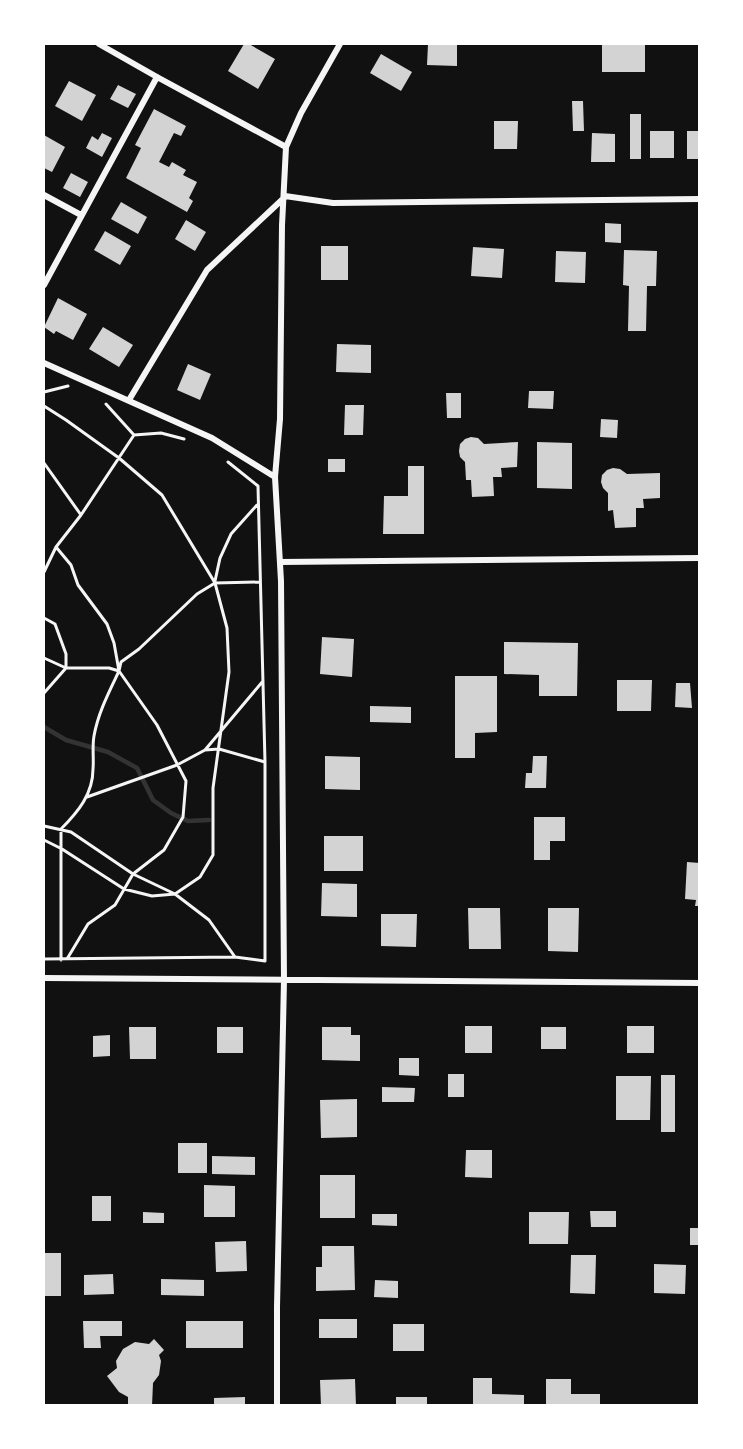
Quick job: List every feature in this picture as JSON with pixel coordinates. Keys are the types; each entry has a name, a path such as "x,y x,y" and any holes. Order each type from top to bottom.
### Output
{"street":[{"path":"99,44 286,147"},
{"path":"277,1406 284,980 280,562 275,477 280,419 282,236 286,147 301,114 340,44"},
{"path":"44,285 157,78"},
{"path":"44,195 81,215"},
{"path":"285,196 333,203 699,199"},
{"path":"129,400 207,270 285,196"},
{"path":"44,363 212,438 275,477"},
{"path":"280,562 699,558"},
{"path":"44,978 435,979 699,983"}],"path":[{"path":"44,392 67,386 77,390"},
{"path":"98,400 108,405 134,435"},
{"path":"44,406 119,458 162,495 215,583 227,628 229,672 213,788 213,855 200,878 175,894 152,896 124,889 44,840"},
{"path":"134,435 161,433 184,439"},
{"path":"44,572 56,547 134,435"},
{"path":"44,959 236,957 265,961 265,762 258,486 224,459"},
{"path":"44,463 81,514"},
{"path":"215,583 220,558 231,534 259,503"},
{"path":"56,547 71,565 78,585 106,624 114,643 118,671 157,725 186,781 183,817 164,850 133,874 115,905 88,924 67,959"},
{"path":"61,960 61,829 78,811 87,796 93,773 94,738 101,710 122,662 197,594 215,583 260,582"},
{"path":"44,618 55,624 66,654 66,668 44,693"},
{"path":"44,658 66,668 109,668 118,671"},
{"path":"205,750 263,681"},
{"path":"87,796 177,765 205,750 219,749 265,762"},
{"path":"44,826 72,832 133,874 175,894 209,920 236,957"}],"building":[{"path":"244,44 249,44 275,59 258,89 228,71"},
{"path":"428,44 457,44 457,66 427,65"},
{"path":"602,44 645,44 645,72 602,72"},
{"path":"381,54 412,72 401,91 370,73"},
{"path":"69,81 96,95 82,121 55,106"},
{"path":"118,85 136,94 128,108 110,99"},
{"path":"572,101 583,101 584,131 573,131"},
{"path":"154,109 186,126 181,136 174,133 159,162 169,167 172,162 186,170 183,175 197,182 189,198 193,201 187,212 126,178 141,148 135,145"},
{"path":"630,114 641,114 641,159 630,159"},
{"path":"494,121 518,121 517,149 494,149"},
{"path":"650,131 674,131 674,158 650,158"},
{"path":"687,131 699,131 699,159 687,159"},
{"path":"102,133 112,138 102,157 86,148 92,136 98,140"},
{"path":"592,133 615,134 615,162 591,162"},
{"path":"44,135 65,147 52,172 44,168"},
{"path":"71,173 88,182 80,197 63,188"},
{"path":"121,202 147,217 138,234 111,219"},
{"path":"186,220 206,232 195,251 175,239"},
{"path":"605,223 621,224 621,243 605,242"},
{"path":"105,231 131,246 120,265 94,250"},
{"path":"321,246 348,246 348,280 321,280"},
{"path":"473,247 504,249 502,278 471,276"},
{"path":"624,250 657,251 656,286 647,286 646,331 628,331 629,286 623,285"},
{"path":"556,251 586,252 585,283 555,282"},
{"path":"58,298 87,314 73,340 56,331 54,334 44,327"},
{"path":"103,327 133,345 119,367 89,349"},
{"path":"337,344 371,345 371,373 336,372"},
{"path":"188,364 211,374 200,400 177,390"},
{"path":"529,391 554,391 553,409 528,408"},
{"path":"446,393 461,393 461,418 447,418"},
{"path":"345,405 364,405 363,435 344,435"},
{"path":"601,419 618,420 617,438 600,437"},
{"path":"471,437 478,438 484,444 518,442 517,467 501,468 502,477 493,477 494,496 472,497 471,480 466,480 465,462 460,457 459,451 460,444"},
{"path":"537,442 572,443 572,489 537,488"},
{"path":"328,459 345,459 345,472 328,472"},
{"path":"408,466 424,466 424,534 383,534 384,496 408,496"},
{"path":"613,468 620,469 627,474 660,473 660,498 643,499 644,508 636,508 636,527 615,528 613,510 608,511 608,493 601,482 602,475"},
{"path":"322,637 354,639 352,677 320,674"},
{"path":"504,642 578,643 577,696 539,696 539,675 504,674"},
{"path":"455,676 497,676 497,732 475,733 475,758 455,758"},
{"path":"617,680 652,680 651,711 617,711"},
{"path":"676,683 690,683 692,708 675,707"},
{"path":"370,706 411,707 411,723 370,722"},
{"path":"325,756 360,757 360,790 325,789"},
{"path":"533,756 547,756 546,788 525,788 526,773 532,773"},
{"path":"534,817 565,817 565,841 550,841 550,860 534,860"},
{"path":"324,836 363,836 363,871 324,871"},
{"path":"687,862 700,863 700,906 695,906 696,900 685,899"},
{"path":"322,883 357,884 357,917 321,916"},
{"path":"468,908 500,908 501,949 469,949"},
{"path":"548,908 579,908 578,952 548,951"},
{"path":"381,914 417,914 416,947 381,946"},
{"path":"465,1026 492,1026 492,1053 465,1053"},
{"path":"627,1026 654,1026 654,1053 627,1053"},
{"path":"129,1027 156,1027 156,1059 130,1059"},
{"path":"217,1027 243,1027 243,1053 217,1053"},
{"path":"322,1027 351,1027 351,1035 360,1035 360,1061 322,1060"},
{"path":"541,1027 566,1027 566,1049 541,1049"},
{"path":"110,1035 110,1056 93,1057 93,1036"},
{"path":"399,1058 419,1058 419,1076 399,1075"},
{"path":"448,1074 464,1074 464,1097 448,1097"},
{"path":"661,1075 675,1075 675,1132 661,1132"},
{"path":"616,1076 651,1076 650,1120 616,1120"},
{"path":"382,1087 415,1088 414,1102 382,1102"},
{"path":"357,1099 357,1137 321,1138 320,1100"},
{"path":"178,1143 207,1143 207,1173 178,1173"},
{"path":"466,1150 492,1150 492,1178 465,1177"},
{"path":"212,1156 255,1157 255,1175 212,1174"},
{"path":"320,1175 355,1175 355,1218 320,1218"},
{"path":"204,1185 235,1186 235,1217 204,1217"},
{"path":"92,1196 111,1196 111,1221 92,1221"},
{"path":"590,1211 616,1211 616,1227 591,1227"},
{"path":"143,1212 164,1213 164,1223 143,1223"},
{"path":"529,1212 569,1212 568,1244 529,1244"},
{"path":"372,1214 397,1214 397,1226 372,1225"},
{"path":"690,1228 700,1228 700,1245 690,1245"},
{"path":"246,1241 247,1271 216,1272 215,1242"},
{"path":"322,1246 354,1246 355,1290 316,1291 316,1267 322,1267"},
{"path":"44,1253 61,1253 61,1296 44,1296"},
{"path":"571,1255 596,1255 595,1294 570,1293"},
{"path":"654,1264 686,1265 685,1294 654,1293"},
{"path":"113,1274 114,1294 84,1295 84,1275"},
{"path":"161,1279 204,1280 204,1296 161,1295"},
{"path":"375,1280 398,1281 398,1298 374,1297"},
{"path":"319,1319 357,1319 357,1338 319,1338"},
{"path":"83,1321 122,1321 122,1336 100,1336 101,1348 84,1348"},
{"path":"186,1321 243,1321 243,1348 186,1348"},
{"path":"393,1324 424,1324 424,1351 393,1351"},
{"path":"154,1339 164,1350 159,1355 161,1361 159,1375 153,1383 152,1406 128,1406 128,1397 119,1392 107,1376 117,1368 116,1361 123,1349 135,1342 149,1344"},
{"path":"473,1378 492,1378 492,1394 524,1395 524,1406 473,1406"},
{"path":"355,1379 356,1406 321,1406 320,1380"},
{"path":"546,1379 571,1379 571,1394 600,1394 600,1406 546,1406"},
{"path":"245,1397 245,1406 214,1406 214,1398"},
{"path":"396,1397 427,1397 427,1406 396,1406"}],"waterway":[{"path":"44,727 66,740 108,752 137,768 153,800 171,813 188,821 209,820"}]}
